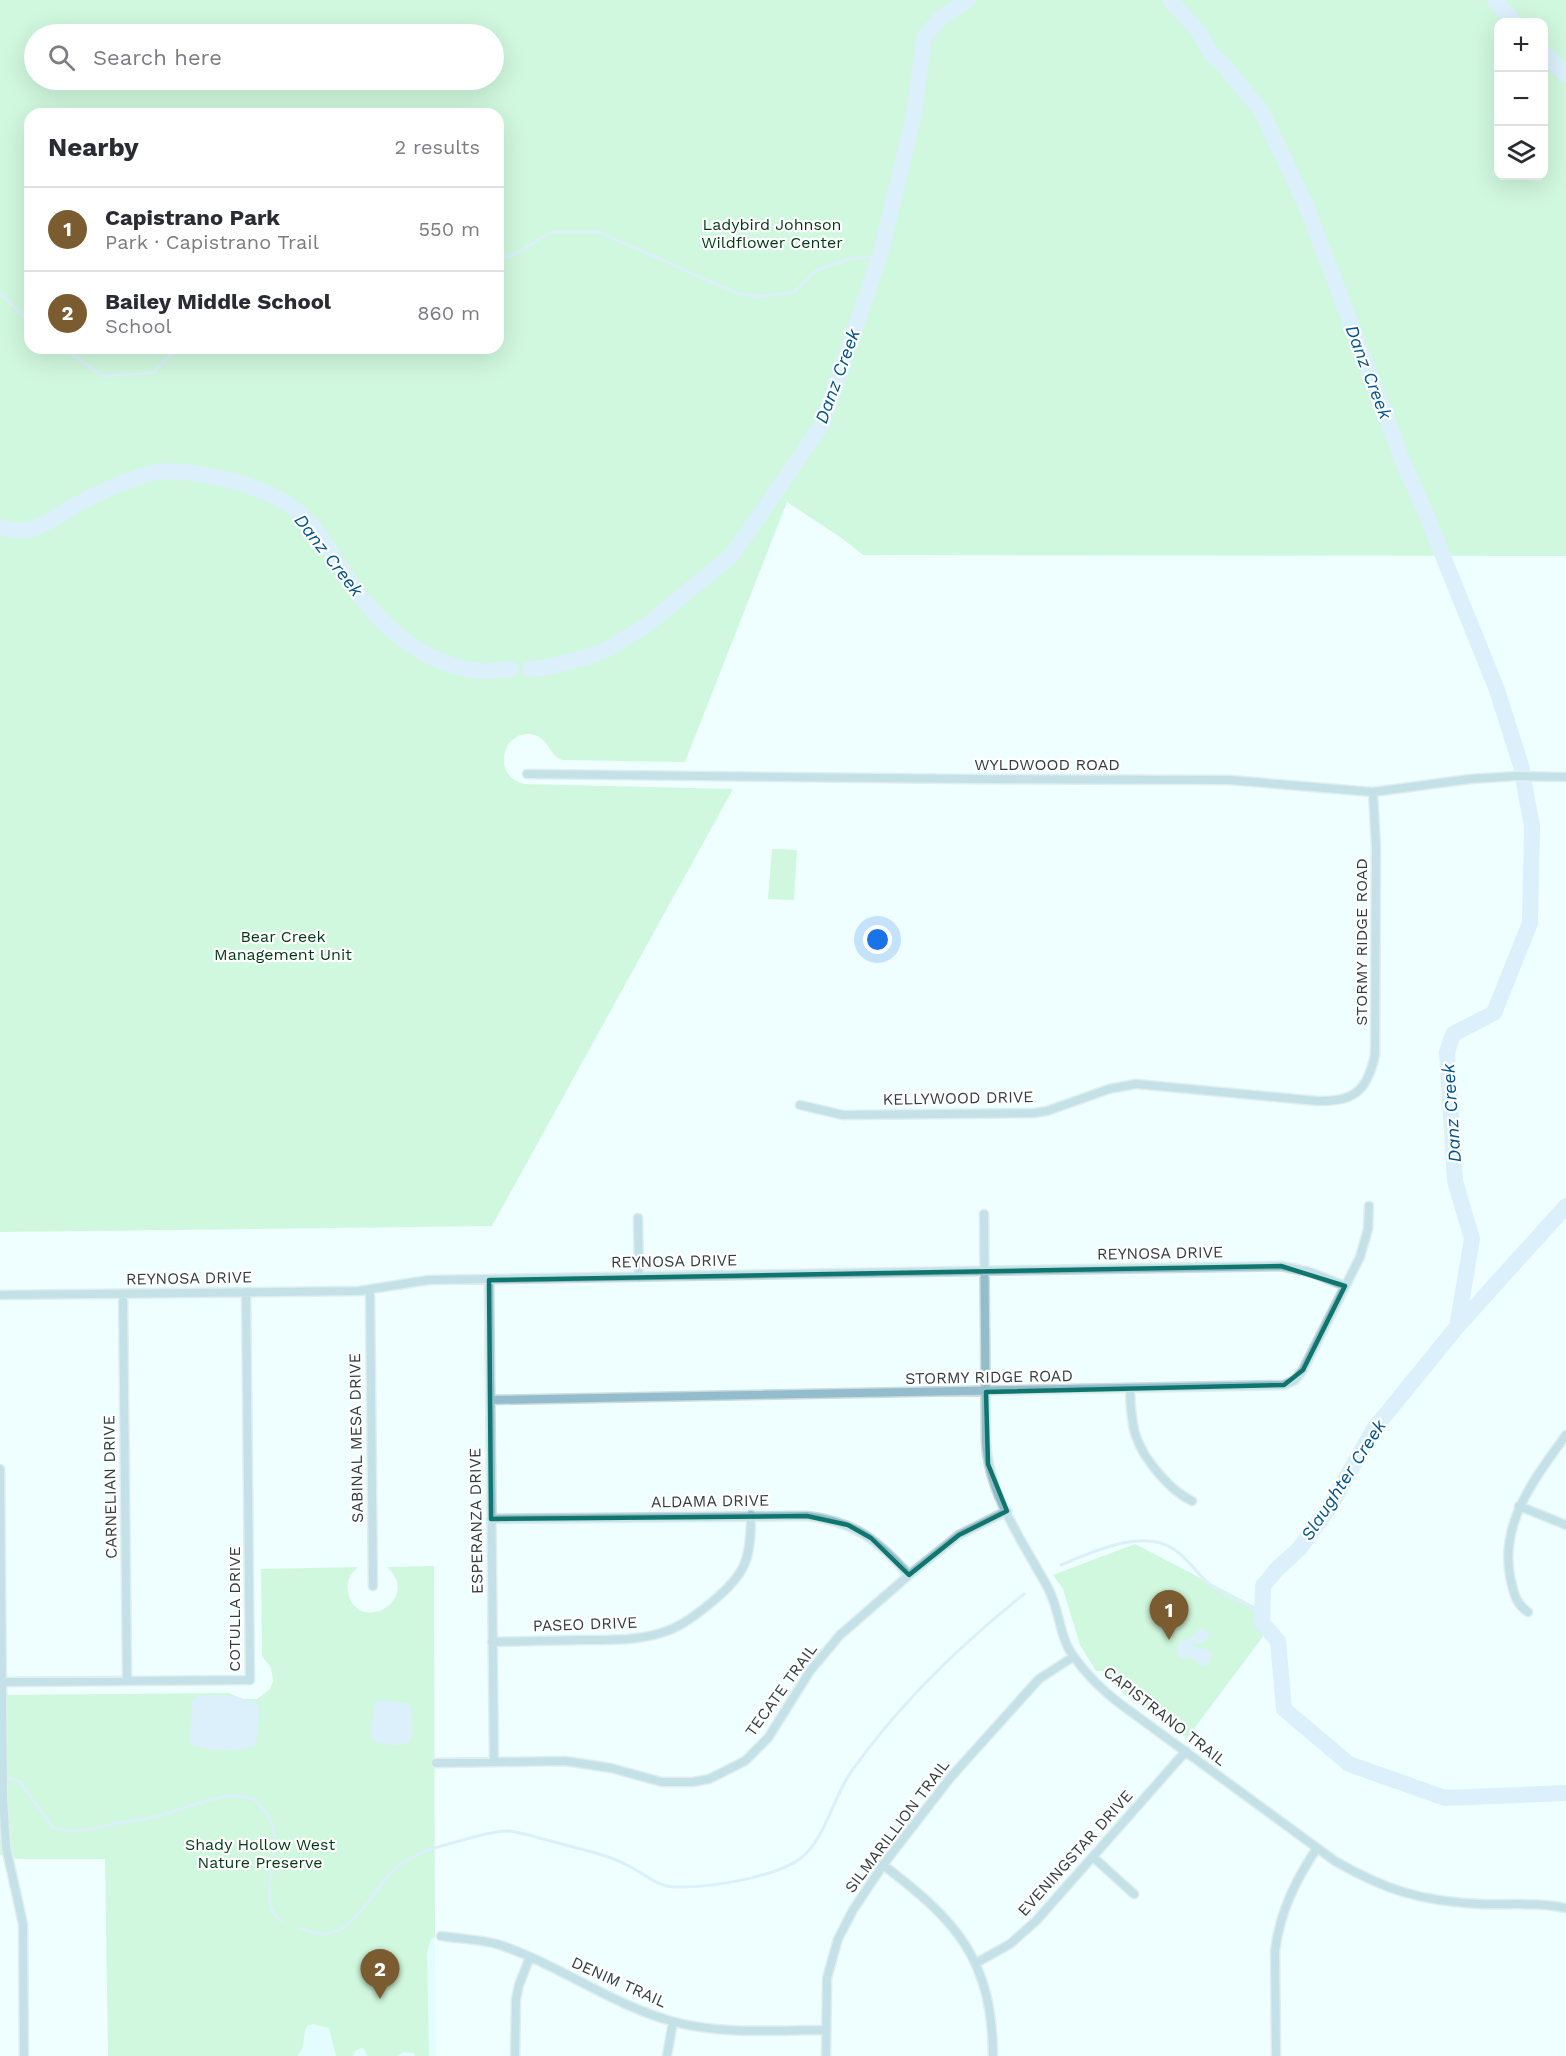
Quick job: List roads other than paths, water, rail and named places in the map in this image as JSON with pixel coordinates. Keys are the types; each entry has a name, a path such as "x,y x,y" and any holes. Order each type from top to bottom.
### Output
{"street":[{"name":"WYLDWOOD ROAD","path":"527,774 1229,780 1373,792 1470,779 1517,776 1566,777"},
{"name":"STORMY RIDGE ROAD","path":"1361,1089 1372,1069 1375,1055 1376,846 1373,792"},
{"name":"KELLYWOOD DRIVE","path":"800,1105 843,1115 989,1115 1047,1111 1108,1089 1136,1084 1317,1101 1345,1100 1361,1089"},
{"name":"STORMY RIDGE ROAD","path":"490,1400 1276,1386 1291,1383 1303,1370 1364,1246 1368,1229 1369,1206"},
{"name":"CAPISTRANO TRAIL","path":"984,1214 988,1464 994,1486 1052,1595 1065,1640 1073,1657 1102,1690 1335,1861 1367,1880 1407,1894 1452,1902 1541,1904 1566,1908"},
{"path":"638,1218 639,1277"},
{"name":"REYNOSA DRIVE","path":"0,1295 370,1290 419,1281 1281,1266 1310,1272 1345,1286"},
{"name":"ESPERANZA DRIVE","path":"489,1280 494,1762"},
{"name":"SABINAL MESA DRIVE","path":"370,1290 373,1586"},
{"name":"COTULLA DRIVE","path":"3,1682 250,1680 246,1292"},
{"name":"CARNELIAN DRIVE","path":"123,1294 127,1681"},
{"path":"1130,1389 1132,1425 1140,1448 1176,1493 1192,1501"},
{"path":"1528,1612 1516,1601 1509,1571 1510,1539 1519,1506 1566,1435"},
{"path":"0,1469 3,1797 6,1847 23,1924 24,2056"},
{"path":"1519,1506 1566,1525"},
{"name":"TECATE TRAIL","path":"436,1763 565,1761 611,1768 662,1782 693,1782 709,1779 745,1761 758,1749 777,1725 810,1671 840,1635 959,1535 1007,1511"},
{"name":"ALDAMA DRIVE","path":"491,1519 752,1515 825,1518 848,1525 882,1546 909,1575"},
{"name":"PASEO DRIVE","path":"492,1641 621,1640 649,1636 677,1626 703,1610 735,1580 747,1560 752,1515"},
{"name":"SILMARILLION TRAIL","path":"826,2056 827,1978 838,1939 853,1910 883,1865 950,1778 1024,1694 1051,1670 1073,1657"},
{"name":"EVENINGSTAR DRIVE","path":"976,1963 1019,1937 1186,1751"},
{"path":"1276,2056 1276,1938 1289,1896 1300,1873 1317,1848"},
{"path":"1093,1857 1134,1894"},
{"path":"883,1865 938,1911 955,1929 976,1963 988,2000 993,2032 993,2056"},
{"name":"DENIM TRAIL","path":"441,1936 498,1945 530,1957 641,2011 673,2022 705,2028 736,2030 825,2030"},
{"path":"515,2056 516,1999 530,1957"},
{"path":"667,2056 673,2022"}],"waterway":[{"name":"Danz Creek","path":"530,669 544,668 584,658 608,649 648,624 732,555 822,425 880,256 914,115 924,38 939,19 968,0"},
{"name":"Danz Creek","path":"1170,0 1199,32 1211,54 1221,62 1262,112 1308,210 1403,462 1497,690 1522,769"},
{"name":"Slaughter Creek","path":"1494,0 1510,18"},
{"name":"Slaughter Creek","path":"1548,56 1566,75"},
{"path":"504,257 515,254 551,232 599,232 736,293 758,297 794,292 815,271 849,259 880,256"},
{"path":"0,293 24,316"},
{"path":"72,354 102,376 153,373 173,354"},
{"name":"Danz Creek","path":"0,527 21,531 32,529 107,490 159,472 187,473 236,482 270,495 301,514 320,536 372,611 419,651 458,667 483,671 511,669"},
{"name":"Danz Creek","path":"0,530 7,530"},
{"name":"Danz Creek","path":"1457,1327 1472,1239 1455,1181 1447,1052 1453,1034 1494,1013 1530,923 1532,826 1524,783"},
{"name":"Slaughter Creek","path":"1566,1206 1456,1328 1374,1429 1329,1508 1299,1549 1276,1570 1263,1586 1262,1623 1278,1641 1284,1709 1349,1764 1445,1798 1566,1793"},
{"path":"1061,1565 1118,1544 1133,1541 1162,1544 1180,1554 1209,1584 1251,1607 1262,1616"},
{"path":"299,1928 321,1934 344,1927 354,1919 389,1876 404,1862 437,1847 496,1832 518,1832 600,1854 620,1861 656,1882 674,1887 722,1884 758,1876 789,1865 809,1850 823,1829 851,1772 889,1723 953,1655 1024,1594"},
{"path":"5,1777 20,1782 53,1828 69,1831 150,1818 228,1796 251,1798 264,1810 275,1834 269,1890 274,1913 282,1921"}],"place":[{"name":"Capistrano Park","path":"1169,1640"},
{"name":"Bailey Middle School","path":"380,1999"}],"park label":[{"name":"Ladybird Johnson Wildflower Center","path":"772,233"},
{"name":"Bear Creek Management Unit","path":"283,945"},
{"name":"Shady Hollow West Nature Preserve","path":"260,1853"}]}
